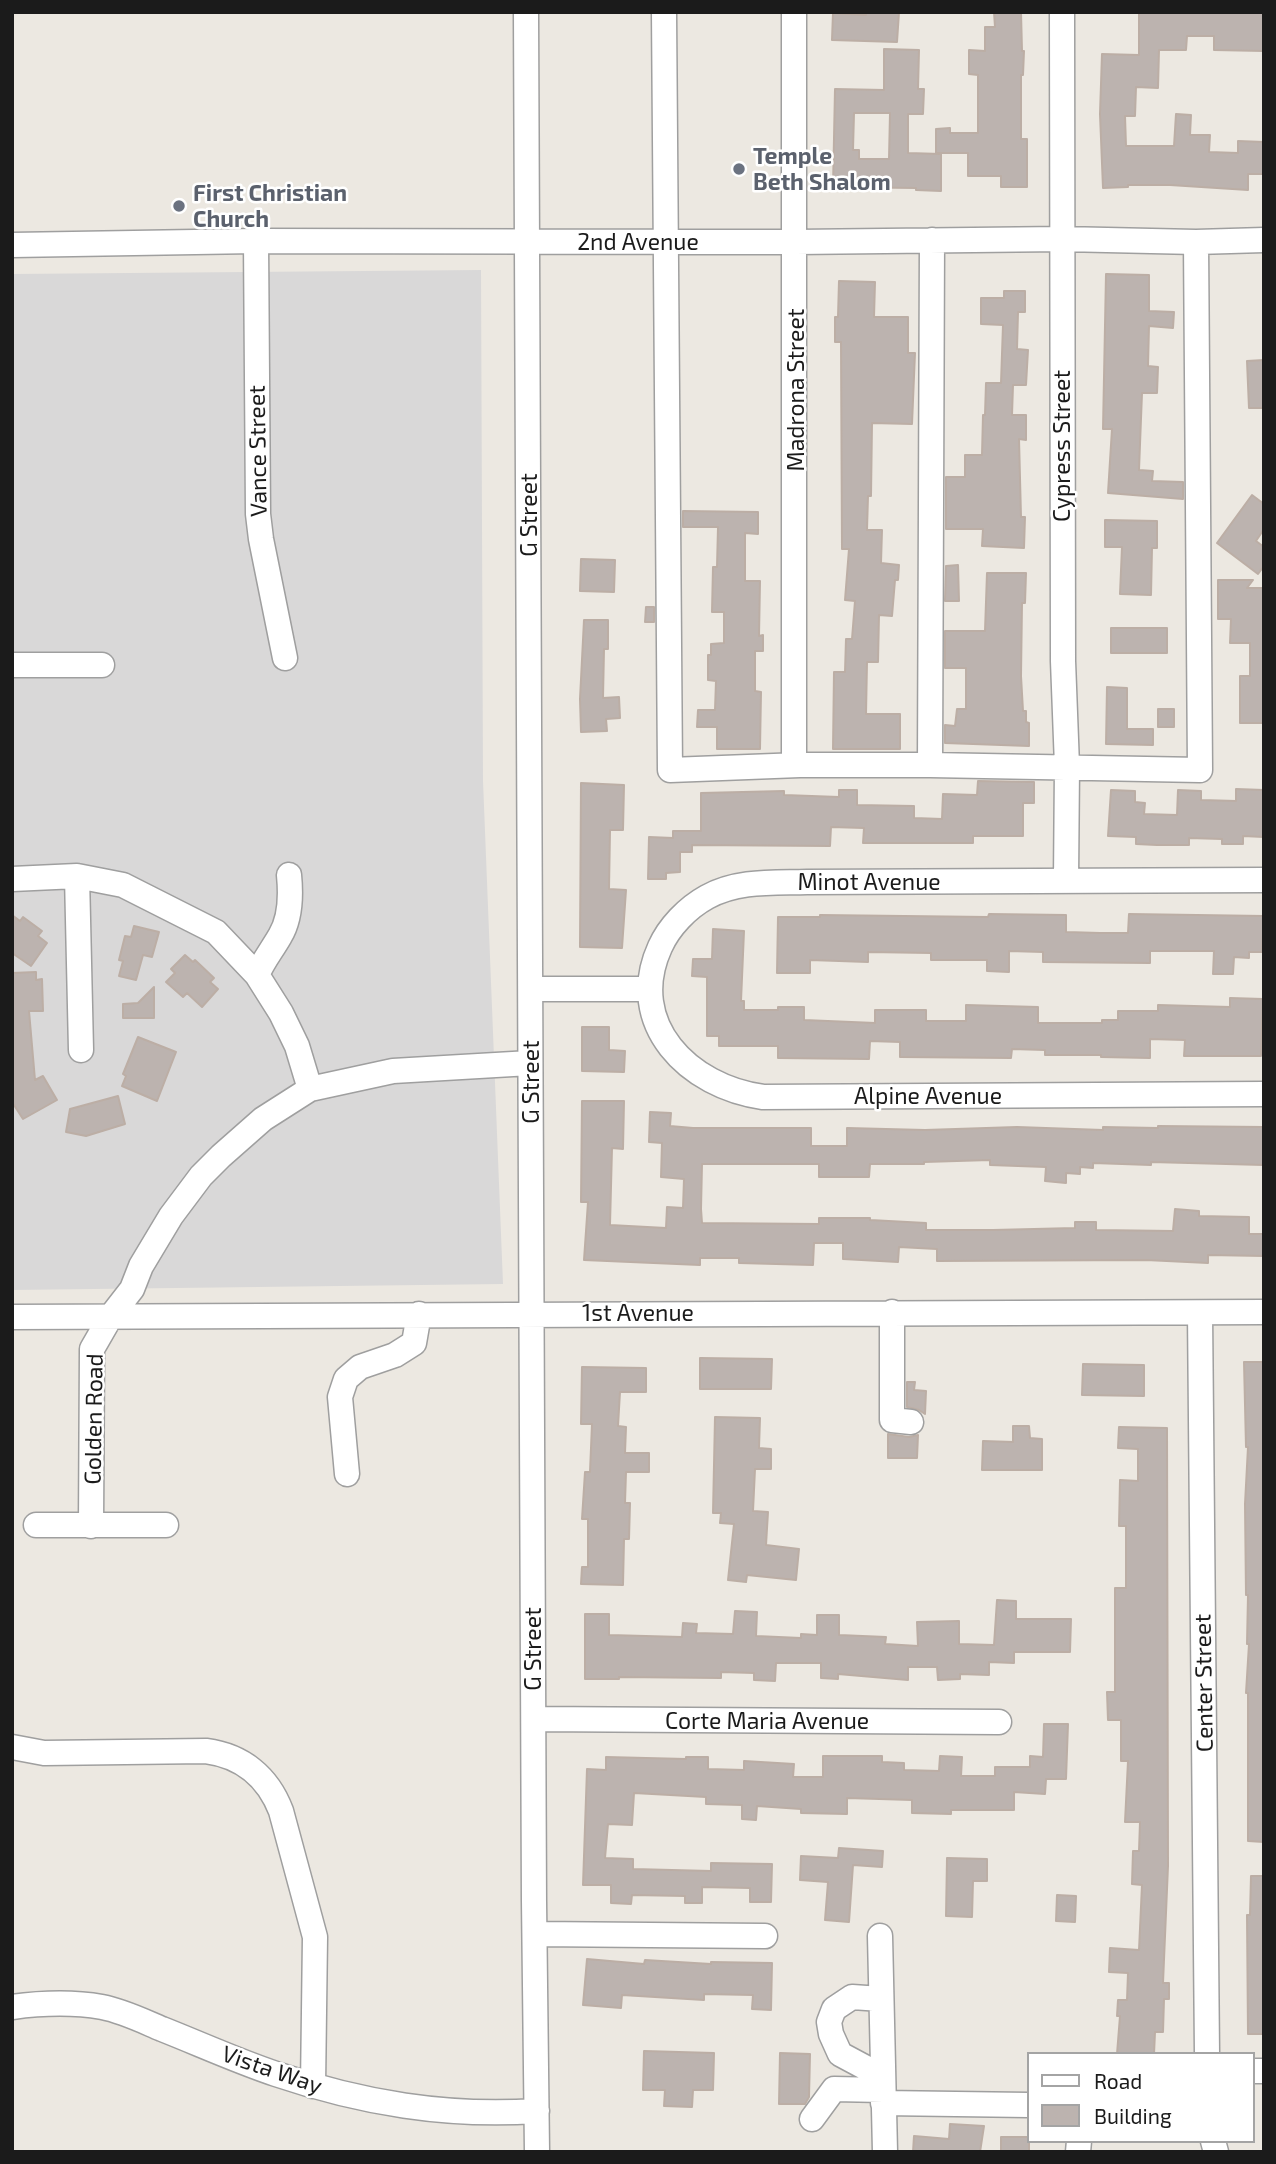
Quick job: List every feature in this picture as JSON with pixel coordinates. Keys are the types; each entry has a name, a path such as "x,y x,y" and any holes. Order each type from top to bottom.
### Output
{"street":[{"name":"G Street","path":"526,12 537,2152"},
{"path":"664,12 670,770 800,765 1067,766 1085,769 1200,770 1196,242"},
{"name":"Madrona Street","path":"794,12 794,757 800,765"},
{"name":"Cypress Street","path":"1062,12 1066,880"},
{"path":"930,765 932,240"},
{"name":"2nd Avenue","path":"12,245 1264,240"},
{"name":"Vance Street","path":"256,242 258,514 285,658"},
{"path":"12,665 102,665"},
{"path":"257,975 282,933 291,899 289,875"},
{"path":"77,876 81,1050"},
{"path":"12,879 77,876 123,885 216,932 257,975 281,1013 297,1046 310,1089"},
{"name":"Minot Avenue","path":"648,989 652,964 672,927 708,896 736,886 807,882 1264,880"},
{"path":"531,989 648,989"},
{"name":"Alpine Avenue","path":"648,989 656,1021 668,1043 684,1062 712,1083 745,1095 1264,1094"},
{"path":"111,1316 132,1289 141,1266 171,1216 201,1176 254,1126 310,1089 393,1071 530,1063"},
{"path":"892,1312 892,1420 911,1422"},
{"name":"1st Avenue","path":"12,1317 1264,1312"},
{"name":"Center Street","path":"1200,1313 1207,2052"},
{"path":"347,1474 340,1397 346,1379 360,1367 394,1356 414,1343 419,1314"},
{"name":"Golden Road","path":"91,1526 92,1349 111,1316"},
{"path":"36,1525 166,1525"},
{"name":"Corte Maria Avenue","path":"534,1719 999,1721"},
{"path":"12,1746 44,1753 206,1751 231,1757 246,1765 262,1779 281,1811 315,1937 313,2086"},
{"path":"535,1934 765,1936"},
{"path":"880,1936 885,2152"},
{"path":"881,1999 852,1997 834,2009 829,2022 840,2054 883,2090"},
{"name":"Vista Way","path":"12,2007 49,2003 104,2007 313,2086 429,2111 537,2111"},
{"path":"812,2119 834,2089 883,2090 1028,2105"}],"shaded area":[{"path":"481,270 483,781 503,1284 12,1290 12,274"}],"building":[{"path":"866,12 899,12 897,42 832,40 833,13 866,15"},
{"path":"994,12 1021,12 1024,51 1021,75 1021,139 1027,139 1027,187 1001,187 1001,176 968,176 968,153 936,153 936,129 950,128 950,133 978,133 978,75 969,74 969,50 985,51 985,27 995,27"},
{"path":"1139,12 1264,12 1264,51 1214,50 1214,36 1187,36 1186,50 1159,50 1158,88 1136,87 1135,116 1125,116 1126,146 1174,146 1176,114 1191,115 1190,135 1210,135 1209,152 1238,153 1238,141 1264,142 1264,174 1248,174 1248,190 1170,185 1103,188 1100,114 1102,54 1139,55"},
{"path":"884,49 919,50 918,89 924,89 923,114 908,114 908,153 941,154 941,191 833,187 835,89 884,90","holes":["854,113 890,113 889,159 859,159 859,150 853,150"]},
{"path":"1106,274 1149,275 1149,311 1174,312 1173,328 1149,326 1148,366 1158,367 1157,393 1142,393 1139,470 1153,471 1152,481 1183,482 1183,499 1108,493 1112,429 1103,429"},
{"path":"839,281 875,282 874,317 908,317 908,353 915,353 912,424 872,423 871,496 868,496 867,530 882,530 881,563 899,565 892,616 879,615 878,662 867,662 866,714 900,714 900,749 833,749 834,672 845,672 846,639 852,639 855,601 845,600 849,549 842,549 841,342 835,342"},
{"path":"1004,291 1025,291 1025,312 1018,312 1017,349 1028,350 1026,385 1013,385 1012,415 1026,415 1026,440 1019,439 1021,517 1025,517 1024,548 982,546 983,529 946,529 946,477 965,477 965,455 982,455 986,383 1001,383 1003,325 981,324 981,298 1004,298"},
{"path":"1264,360 1264,408 1249,408 1247,361"},
{"path":"1252,495 1264,504 1264,529 1256,541 1264,547 1264,566 1258,574 1217,543"},
{"path":"683,511 758,512 758,534 745,533 745,581 760,581 759,636 763,635 763,651 755,651 755,691 761,692 760,749 717,749 717,727 697,727 698,710 715,710 716,681 708,680 708,655 711,655 711,644 724,643 724,612 712,612 713,567 717,567 718,527 683,527"},
{"path":"1105,520 1157,521 1157,548 1152,548 1151,595 1120,594 1122,547 1105,547"},
{"path":"581,559 615,560 614,592 580,591"},
{"path":"958,565 959,601 945,601 946,566"},
{"path":"987,573 1026,573 1025,603 1022,603 1021,676 1023,711 1026,711 1026,722 1029,723 1029,746 945,743 945,725 955,726 957,709 966,709 966,668 945,668 945,631 985,631"},
{"path":"1218,580 1253,580 1247,588 1264,588 1264,723 1240,723 1240,676 1250,676 1250,643 1230,643 1231,619 1218,619"},
{"path":"646,607 654,607 654,622 645,622"},
{"path":"584,620 608,620 608,649 604,649 603,698 619,697 620,718 606,719 607,731 581,732"},
{"path":"1111,628 1167,628 1167,653 1111,653"},
{"path":"1107,687 1127,688 1127,729 1153,729 1153,745 1106,744"},
{"path":"1158,709 1174,709 1174,727 1158,727"},
{"path":"978,781 1034,782 1034,803 1023,803 1023,836 973,836 973,843 863,843 864,828 831,827 830,846 692,845 692,852 680,852 680,872 666,873 666,879 648,879 649,837 673,838 673,831 701,831 701,793 784,791 784,795 839,797 839,790 857,790 857,805 914,806 914,818 942,819 943,794 977,795"},
{"path":"581,783 624,785 623,830 610,830 609,889 626,890 622,948 580,947"},
{"path":"1236,789 1264,790 1264,837 1243,836 1243,844 1222,844 1222,839 1189,838 1189,845 1157,845 1136,844 1136,837 1108,836 1111,790 1135,791 1135,802 1145,803 1144,814 1177,815 1178,790 1201,791 1201,800 1236,801"},
{"path":"989,914 1066,915 1066,932 1100,933 1128,933 1129,914 1264,916 1262,952 1249,952 1249,958 1234,957 1233,974 1213,974 1214,951 1150,951 1150,963 1043,962 1043,952 1009,951 1009,972 987,971 987,960 931,960 931,953 868,952 868,962 810,960 810,973 777,973 778,917 988,917"},
{"path":"12,915 20,921 23,917 42,931 38,936 47,943 31,966 12,953"},
{"path":"134,926 159,932 152,957 143,955 136,980 119,976 123,961 119,960 125,936 131,937"},
{"path":"713,929 744,931 741,1001 744,1001 744,1010 804,1007 804,1020 875,1023 875,1010 926,1010 926,1021 966,1021 966,1005 1038,1007 1038,1023 1102,1023 1102,1020 1118,1020 1118,1011 1158,1011 1158,1005 1230,1007 1230,998 1263,999 1261,1056 1184,1056 1185,1040 1150,1039 1150,1058 1045,1055 1045,1050 1012,1049 1011,1058 900,1057 900,1042 870,1041 869,1059 778,1058 778,1046 719,1046 719,1036 707,1036 707,977 692,976 693,959 712,959"},
{"path":"185,955 193,962 195,960 214,978 210,982 218,989 202,1007 187,993 183,997 166,982 175,973 171,969"},
{"path":"36,972 36,980 42,979 43,1011 29,1011 35,1080 43,1076 57,1100 23,1119 12,1102 12,973"},
{"path":"154,987 154,1018 123,1018 123,1004 138,1003"},
{"path":"582,1027 609,1027 609,1050 625,1051 624,1072 582,1071"},
{"path":"138,1037 176,1052 157,1101 122,1086 126,1076 123,1074"},
{"path":"118,1096 125,1124 86,1136 66,1132 70,1109"},
{"path":"582,1101 624,1101 623,1149 612,1148 610,1225 666,1228 667,1207 683,1208 684,1179 661,1177 662,1143 649,1142 650,1112 671,1113 670,1126 811,1128 811,1146 847,1146 847,1128 925,1130 1017,1127 1103,1130 1103,1127 1264,1127 1264,1165 1093,1163 1093,1168 1080,1167 1080,1174 1066,1173 1066,1183 1045,1181 1046,1167 990,1165 990,1160 870,1164 869,1177 819,1177 819,1164 702,1164 701,1209 702,1223 819,1224 819,1218 870,1218 926,1223 926,1230 1075,1228 1075,1222 1096,1222 1096,1230 1173,1231 1175,1209 1199,1211 1199,1216 1249,1217 1249,1234 1264,1234 1264,1256 1208,1255 1208,1263 1146,1260 937,1261 937,1249 899,1247 898,1262 843,1259 843,1243 814,1243 813,1265 739,1263 739,1258 700,1258 700,1265 584,1260 588,1202 581,1202"},
{"path":"700,1358 772,1359 771,1389 700,1389"},
{"path":"1244,1362 1264,1362 1264,1842 1248,1841 1246,1693 1249,1644 1245,1504 1248,1447"},
{"path":"1083,1364 1144,1365 1144,1396 1082,1395"},
{"path":"582,1367 646,1368 646,1392 620,1392 618,1426 626,1427 625,1453 649,1453 649,1472 626,1472 625,1503 630,1503 629,1539 624,1539 623,1585 581,1584 582,1567 588,1567 588,1519 582,1519 585,1472 590,1472 592,1424 581,1424"},
{"path":"907,1382 915,1382 914,1390 926,1391 925,1414 907,1407"},
{"path":"715,1417 760,1418 759,1448 771,1449 771,1469 755,1469 753,1511 768,1512 766,1545 799,1549 796,1580 747,1575 746,1582 728,1580 734,1524 720,1523 721,1513 713,1513"},
{"path":"1013,1426 1029,1426 1030,1438 1042,1439 1042,1470 982,1470 983,1441 1013,1442"},
{"path":"1119,1427 1167,1428 1168,1866 1163,1983 1169,1983 1169,1999 1164,1999 1163,2032 1155,2032 1154,2052 1117,2052 1120,2016 1117,2016 1118,2000 1127,2000 1128,1973 1109,1972 1110,1948 1139,1950 1142,1885 1132,1884 1133,1851 1139,1851 1140,1822 1125,1822 1128,1761 1121,1761 1121,1720 1108,1720 1107,1692 1115,1692 1115,1588 1126,1588 1126,1526 1119,1526 1120,1480 1138,1481 1138,1449 1118,1448"},
{"path":"888,1434 909,1437 918,1435 917,1458 888,1458"},
{"path":"997,1600 1016,1601 1016,1619 1071,1619 1070,1652 1014,1652 1014,1663 989,1662 989,1675 960,1674 960,1679 938,1680 937,1667 908,1667 908,1680 838,1674 838,1679 821,1678 821,1663 776,1663 775,1681 754,1680 754,1673 721,1672 721,1678 585,1679 585,1614 609,1614 609,1635 682,1637 683,1623 697,1624 696,1633 733,1634 735,1611 757,1612 756,1636 801,1638 801,1634 817,1635 817,1615 839,1615 839,1635 886,1637 885,1644 918,1646 917,1622 959,1621 959,1644 994,1645"},
{"path":"1044,1724 1068,1724 1066,1779 1046,1779 1045,1794 1014,1792 1014,1810 951,1810 951,1814 912,1813 912,1800 847,1798 847,1814 801,1813 801,1809 757,1806 756,1820 742,1819 742,1805 706,1804 706,1797 634,1793 632,1825 608,1824 605,1858 633,1859 633,1869 711,1871 711,1863 772,1864 771,1902 750,1902 750,1888 702,1887 702,1903 685,1903 685,1896 632,1895 631,1904 611,1903 611,1885 583,1885 587,1769 606,1770 606,1757 708,1757 708,1769 744,1770 744,1761 794,1764 793,1777 823,1777 823,1756 882,1756 882,1762 904,1763 904,1770 939,1771 940,1756 962,1757 961,1776 995,1776 995,1767 1030,1767 1030,1756 1043,1757"},
{"path":"839,1848 883,1851 882,1867 853,1865 849,1922 825,1920 828,1882 800,1880 801,1856 838,1858"},
{"path":"947,1858 987,1859 987,1881 973,1881 972,1917 946,1916"},
{"path":"1251,1876 1264,1876 1264,2034 1248,2034 1247,1915 1250,1915"},
{"path":"1057,1895 1076,1896 1075,1922 1056,1921"},
{"path":"587,1959 644,1964 645,1960 711,1964 772,1963 771,2010 752,2009 753,1995 704,1994 704,2000 622,1995 621,2008 583,2005"},
{"path":"644,2051 714,2053 713,2090 693,2090 692,2107 664,2106 665,2090 643,2090"},
{"path":"780,2053 810,2054 809,2097 805,2104 779,2104"},
{"path":"950,2124 984,2126 980,2152 913,2152 914,2136 949,2139"},
{"path":"1001,2137 1028,2137 1029,2152 1001,2152"}],"place":[{"name":"Temple Beth Shalom","path":"739,169"},
{"name":"First Christian Church","path":"179,206"}]}
